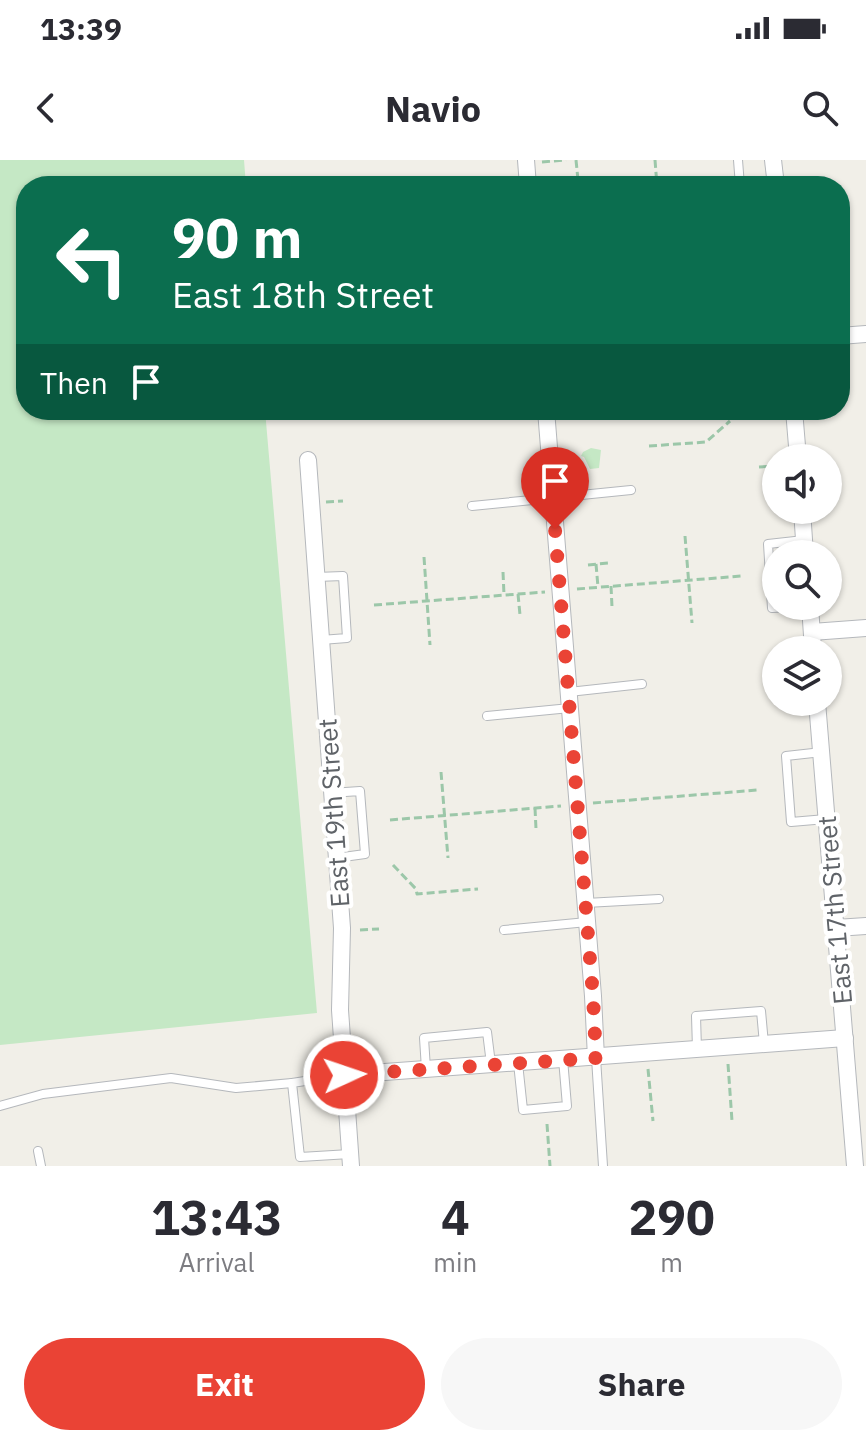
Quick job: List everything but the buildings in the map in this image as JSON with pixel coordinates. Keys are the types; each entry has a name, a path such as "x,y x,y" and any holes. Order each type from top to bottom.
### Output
{"street":[{"path":"547,420 596,1058"},
{"path":"795,420 797,444"},
{"name":"East 19th Street","path":"308,460 342,928 340,1010 351,1160"},
{"path":"811,620 812,636"},
{"path":"812,632 866,628"},
{"name":"East 17th Street","path":"818,716 855,1166"},
{"path":"836,928 866,926"},
{"path":"344,1075 845,1038"}],"lane":[{"path":"472,506 631,490"},
{"path":"316,577 343,576 347,638 320,640"},
{"path":"487,716 642,684"},
{"path":"822,752 786,756 791,822 827,819"},
{"path":"331,793 360,791 365,854 336,858"},
{"path":"585,903 659,899"},
{"path":"504,930 587,922"},
{"path":"697,1049 696,1016 761,1011 764,1044"},
{"path":"426,1070 424,1038 487,1032 492,1065"},
{"path":"596,1058 603,1166"},
{"path":"518,1063 523,1110 567,1106 563,1059"},
{"path":"0,1106 43,1094 171,1078 236,1088 344,1075"},
{"path":"292,1083 300,1157 351,1160"},
{"path":"38,1151 41,1166"}],"path":[{"path":"526,162 564,160"},
{"path":"649,446 706,442 730,421"},
{"path":"318,503 343,501"},
{"path":"685,536 692,623"},
{"path":"424,557 430,645"},
{"path":"588,565 609,563"},
{"path":"596,564 598,587"},
{"path":"503,572 504,595"},
{"path":"374,605 742,576"},
{"path":"611,586 612,607"},
{"path":"518,594 520,615"},
{"path":"441,772 448,858"},
{"path":"390,820 758,790"},
{"path":"535,808 536,829"},
{"path":"393,865 416,889 417,894 478,889"},
{"path":"352,931 379,929"},
{"path":"728,1064 732,1121"},
{"path":"648,1069 653,1121"},
{"path":"547,1124 550,1166"}],"green space":[{"path":"0,160 244,160 245,176 16,176 16,420 266,420 317,1013 0,1045"},
{"path":"591,448 601,450 599,468 590,469 581,456"}],"route":[{"path":"344,1075 596,1058 555,529"}]}
